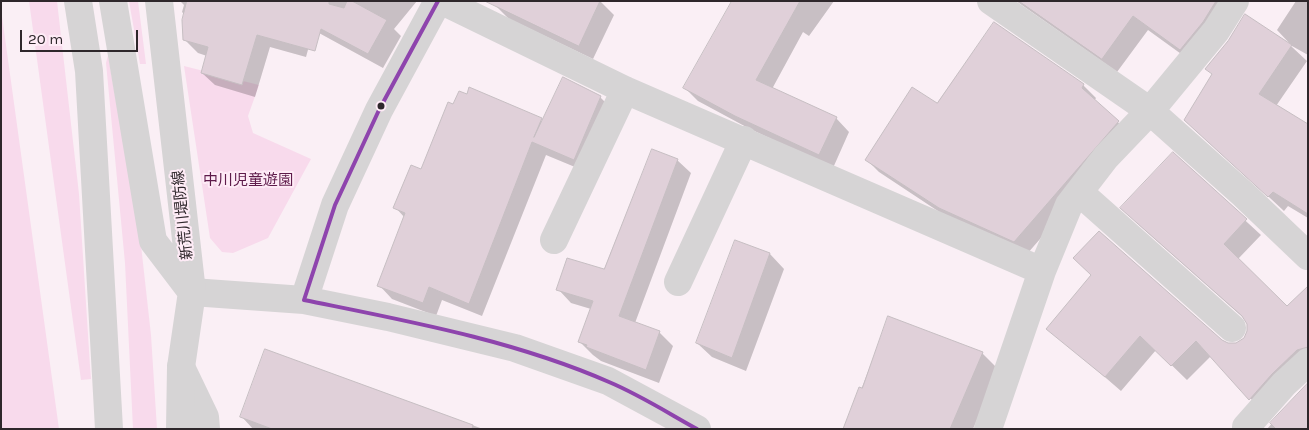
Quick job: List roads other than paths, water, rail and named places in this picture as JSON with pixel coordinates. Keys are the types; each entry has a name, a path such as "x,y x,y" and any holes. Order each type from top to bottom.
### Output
{"street":[{"path":"78,1 89,71 109,429"},
{"path":"112,1 153,241 192,292 304,300 388,317 515,348 608,381 697,429"},
{"name":"新荒川堤防線","path":"159,1 192,292 181,366 180,429"},
{"path":"304,300 339,197 379,110 438,1"},
{"path":"442,1 624,90 744,140 1042,271"},
{"path":"991,1 1150,111 1243,194 1308,256"},
{"path":"988,429 1042,271 1069,205 1106,157 1150,111 1216,30 1235,1"},
{"path":"554,240 624,90"},
{"path":"678,282 744,140"},
{"path":"1079,192 1232,328"},
{"path":"1246,427 1284,384 1308,362"},
{"path":"181,366 205,417 206,429"}],"park label":[{"name":"中川児童遊園","path":"248,181"}]}
